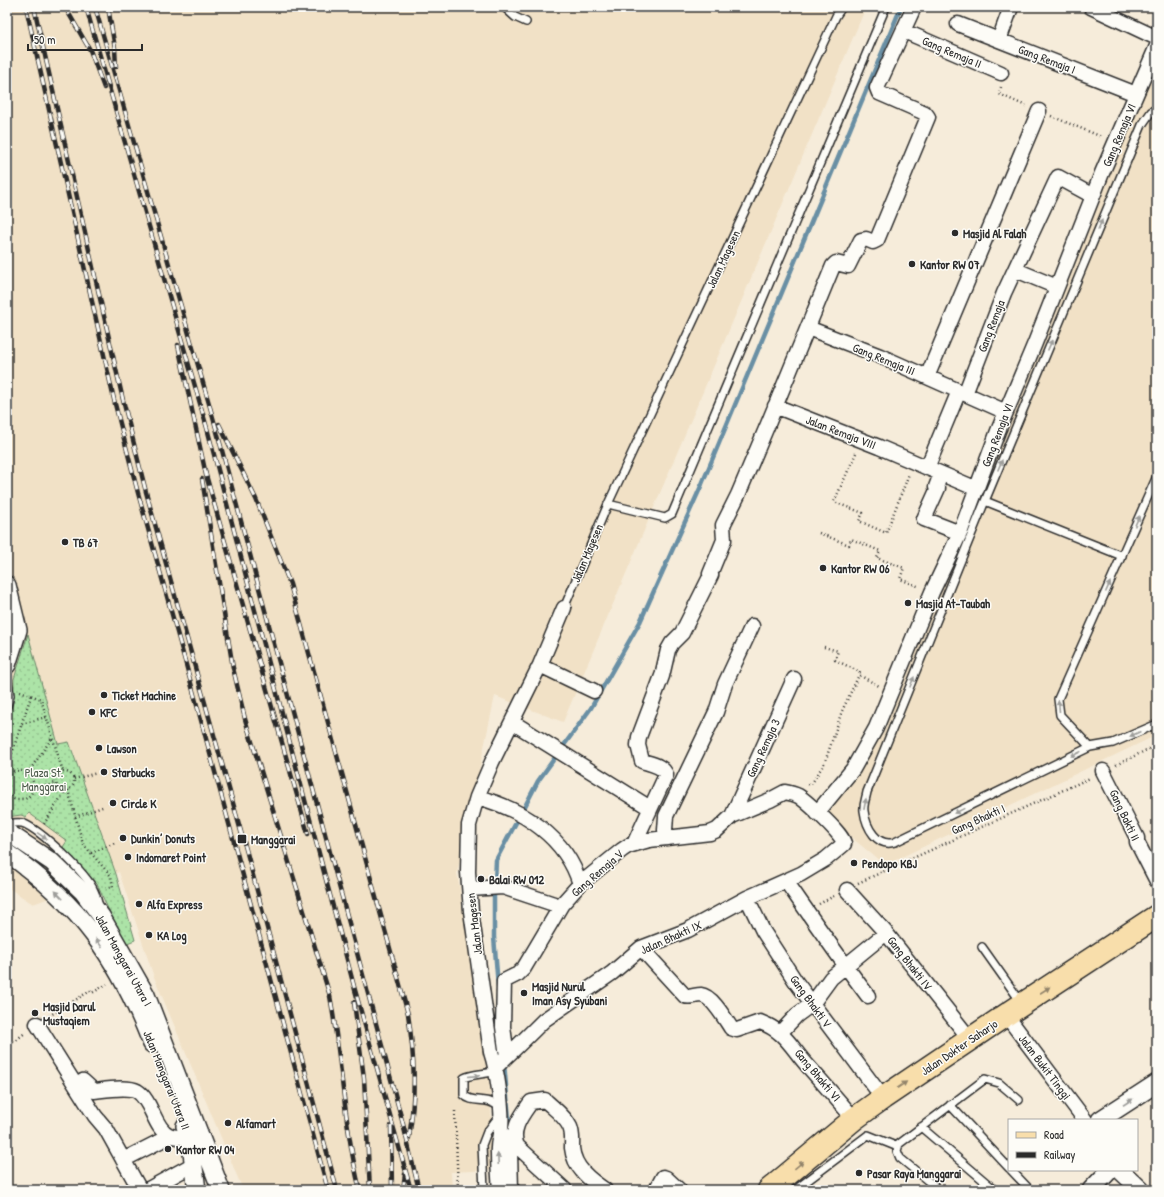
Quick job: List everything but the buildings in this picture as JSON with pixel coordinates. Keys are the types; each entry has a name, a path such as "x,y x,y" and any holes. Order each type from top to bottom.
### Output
{"main road":[{"name":"Jalan Dokter Saharjo","path":"769,1190 854,1119 883,1098 1014,1009 1157,916"}],"street":[{"path":"634,844 666,775 661,768 642,761 638,745 639,737 662,676 668,650 672,643 682,633 711,575 710,574 724,540 723,525 746,475 833,266 836,263 848,266 861,240 866,239 873,242 877,240 928,117 924,113 881,94 877,90 888,62 904,31 914,7"},
{"path":"999,40 1011,7"},
{"path":"1091,7 1109,10 1157,38"},
{"name":"Gang Remaja I","path":"958,24 1136,94"},
{"name":"Gang Remaja II","path":"904,31 1000,73"},
{"name":"Gang Remaja VI","path":"817,813 860,759 876,728 932,592 960,533 1006,412 1093,196 1157,46"},
{"path":"927,377 1039,111"},
{"name":"Gang Remaja","path":"921,466 962,393 1004,293 1058,177 1093,196"},
{"path":"1016,270 1057,287"},
{"name":"Gang Remaja III","path":"808,328 880,356 1006,412"},
{"name":"Jalan Remaja VIII","path":"775,406 862,440 977,489"},
{"path":"941,474 936,487 938,488 924,519 960,533"},
{"path":"7,585 18,630 7,665"},
{"name":"Jalan Magesen","path":"500,1190 498,1141 501,1063 491,1052 481,989 470,889 469,825 477,797 540,665 564,608"},
{"path":"667,838 665,830 666,816 716,712 725,684 752,626"},
{"path":"540,665 594,691"},
{"name":"Gang Remaja 3","path":"732,816 794,680"},
{"path":"512,722 650,808"},
{"name":"Gang Bakti II","path":"1103,771 1126,812 1137,838 1137,842 1157,881"},
{"name":"Gang Remaja V","path":"501,1063 504,981 518,974 524,968 560,906 580,884 622,850 634,844 649,840 710,834 717,830 732,816 760,805 785,792 799,796"},
{"path":"799,796 817,813"},
{"path":"477,797 501,804 520,814 555,841 573,868 580,884"},
{"name":"Jalan Bhakti IX","path":"501,1063 544,1020 612,973 641,948 712,918 747,898 814,867 844,844 844,841 834,829 817,813"},
{"name":"Jalan Manggarai Utara I","path":"7,832 52,862 83,892 101,916 146,995 222,1190"},
{"name":"Jalan Manggarai Utara II","path":"7,853 37,875 86,923 121,975 145,1025 190,1138 197,1190"},
{"path":"786,881 868,996"},
{"path":"470,889 497,887 560,906"},
{"name":"Gang Bhakti IV","path":"847,890 886,933 970,1040"},
{"name":"Gang Bhakti V","path":"747,898 763,931 812,1004 883,1098"},
{"path":"780,1033 797,1015 812,1004 827,982 845,965 886,933"},
{"name":"Gang Bhakti VI","path":"641,948 685,996 701,995 708,998 724,1016 730,1028 737,1030 760,1022 769,1025 788,1039 806,1064 854,1119"},
{"name":"Jalan Bukit Tinggi","path":"1014,1009 1084,1119"},
{"path":"37,1024 95,1116 106,1129 140,1190"},
{"path":"76,1085 83,1081 94,1091 130,1089 136,1091 143,1096 163,1132 170,1136 190,1138"},
{"path":"1102,1119 1157,1083"},
{"path":"520,1190 517,1146 514,1139 516,1127 531,1102 545,1100 570,1126 573,1137 573,1155 580,1170 605,1190"},
{"name":"Jalan Magesen","path":"500,1117 510,1152 511,1190"},
{"path":"123,1160 170,1136"},
{"path":"517,1146 565,1190"},
{"path":"147,1190 194,1164"},
{"path":"1091,1190 1109,1171"},
{"path":"1121,1171 1141,1190"},
{"path":"656,1190 663,1177 679,1190"}],"lane":[{"path":"504,7 515,17 526,22"},
{"name":"Jalan Magesen","path":"564,608 608,504 833,23 842,7"},
{"path":"608,504 665,518 672,514 886,7"},
{"path":"1157,108 1151,112 1142,125 985,501 867,792 864,810 869,828 880,842 887,844 895,842 1090,747 1113,743 1157,724"},
{"path":"1090,747 1060,715 1058,699 1157,476"},
{"path":"985,501 1122,556"},
{"path":"7,676 10,696 7,706"},
{"path":"7,824 18,822 24,824 54,845 94,890 101,916"},
{"path":"982,947 1014,1009"},
{"path":"484,1190 482,1145 487,1132 500,1117 488,1100 470,1100 464,1095 464,1078 468,1075 484,1075 501,1063"},
{"path":"939,1190 900,1158 898,1147 899,1144 985,1080 998,1083 1019,1100"},
{"path":"950,1105 1008,1167"},
{"path":"922,1127 994,1190"},
{"path":"795,1190 868,1135 898,1147"},
{"path":"1012,1171 1030,1190"}],"path":[{"path":"862,440 834,502 863,513 859,521 886,532 921,466"},
{"path":"819,533 849,545 852,539 880,551 878,558 904,568 900,579 932,592"},
{"path":"824,646 838,651 836,660 860,672 859,675 890,691"},
{"path":"799,796 807,783 811,785 825,762 842,711 859,675"},
{"path":"9,686 40,699 63,772"},
{"path":"14,771 7,765 31,696"},
{"path":"22,724 46,717"},
{"path":"28,773 52,738"},
{"name":"Gang Bhakti I","path":"807,910 847,890 866,878 1103,771 1157,745"},
{"path":"7,777 14,771 21,770 28,773 34,781 34,788 28,797 21,800 14,799 7,793"},
{"path":"37,833 66,790 73,786 74,779 70,773 63,772 57,776 56,784 60,789 66,790"},
{"path":"74,779 97,773"},
{"path":"34,788 56,784"},
{"path":"66,790 83,844 111,876 113,887 94,890"},
{"path":"75,817 105,806"},
{"path":"91,853 115,843"},
{"path":"7,1047 37,1024 72,1001 90,991 92,993 121,975"},
{"path":"454,1111 458,1190"}],"shaded area":[{"path":"7,7 866,7 563,722 495,696 457,873 488,1056 494,1170 451,1172 452,1190 243,1190 154,977 119,872 33,904 7,887"},
{"path":"1157,53 1157,735 885,865 824,815 857,778"}],"green space":[{"name":"Plaza St. Manggarai","path":"28,634 58,744 69,742 116,874 135,940 127,943 113,920 97,884 63,847 67,841 29,813 26,817 21,815 7,817 7,716 14,694 14,679"}],"waterway":[{"path":"522,812 538,781 591,708 640,622 702,484 901,7"},
{"path":"495,882 496,860 518,819"},
{"path":"494,894 494,937 498,986"},
{"path":"504,1063 510,1131"}],"railway":[{"path":"26,7 115,404 328,1190"},
{"path":"34,7 123,400 146,492 247,853 337,1190"},
{"path":"65,7 90,50 104,88"},
{"path":"86,7 207,428 355,990 411,1190"},
{"path":"95,7 216,428 403,1124 419,1190"},
{"path":"108,7 115,48 116,67"},
{"path":"178,345 206,475 308,834"},
{"path":"219,424 256,499 290,584 408,1014 414,1076 413,1106 409,1138"},
{"path":"202,479 233,668 245,719 330,996 338,1044 350,1142 360,1190"},
{"path":"354,1002 364,1078 370,1190"},
{"path":"391,1126 392,1190"},
{"path":"403,1190 405,1174"}],"place":[{"name":"Masjid Al Falah","path":"955,233"},
{"name":"Kantor RW 07","path":"912,264"},
{"name":"TB 67","path":"65,542"},
{"name":"Kantor RW 06","path":"823,568"},
{"name":"Masjid At-Taubah","path":"908,603"},
{"name":"Ticket Machine","path":"104,695"},
{"name":"KFC","path":"92,712"},
{"name":"Lawson","path":"99,748"},
{"name":"Starbucks","path":"104,772"},
{"name":"Circle K","path":"113,803"},
{"name":"Dunkin’ Donuts","path":"123,838"},
{"name":"Manggarai","path":"242,839"},
{"name":"Indomaret Point","path":"128,857"},
{"name":"Pendopo KBJ","path":"854,863"},
{"name":"Balai RW 012","path":"481,879"},
{"name":"Alfa Express","path":"139,904"},
{"name":"KA Log","path":"149,935"},
{"name":"Masjid Nurul Iman Asy Syubani","path":"524,993"},
{"name":"Masjid Darul Mustaqiem","path":"35,1013"},
{"name":"Alfamart","path":"228,1123"},
{"name":"Kantor RW 04","path":"168,1149"},
{"name":"Pasar Raya Manggarai","path":"859,1173"}]}
